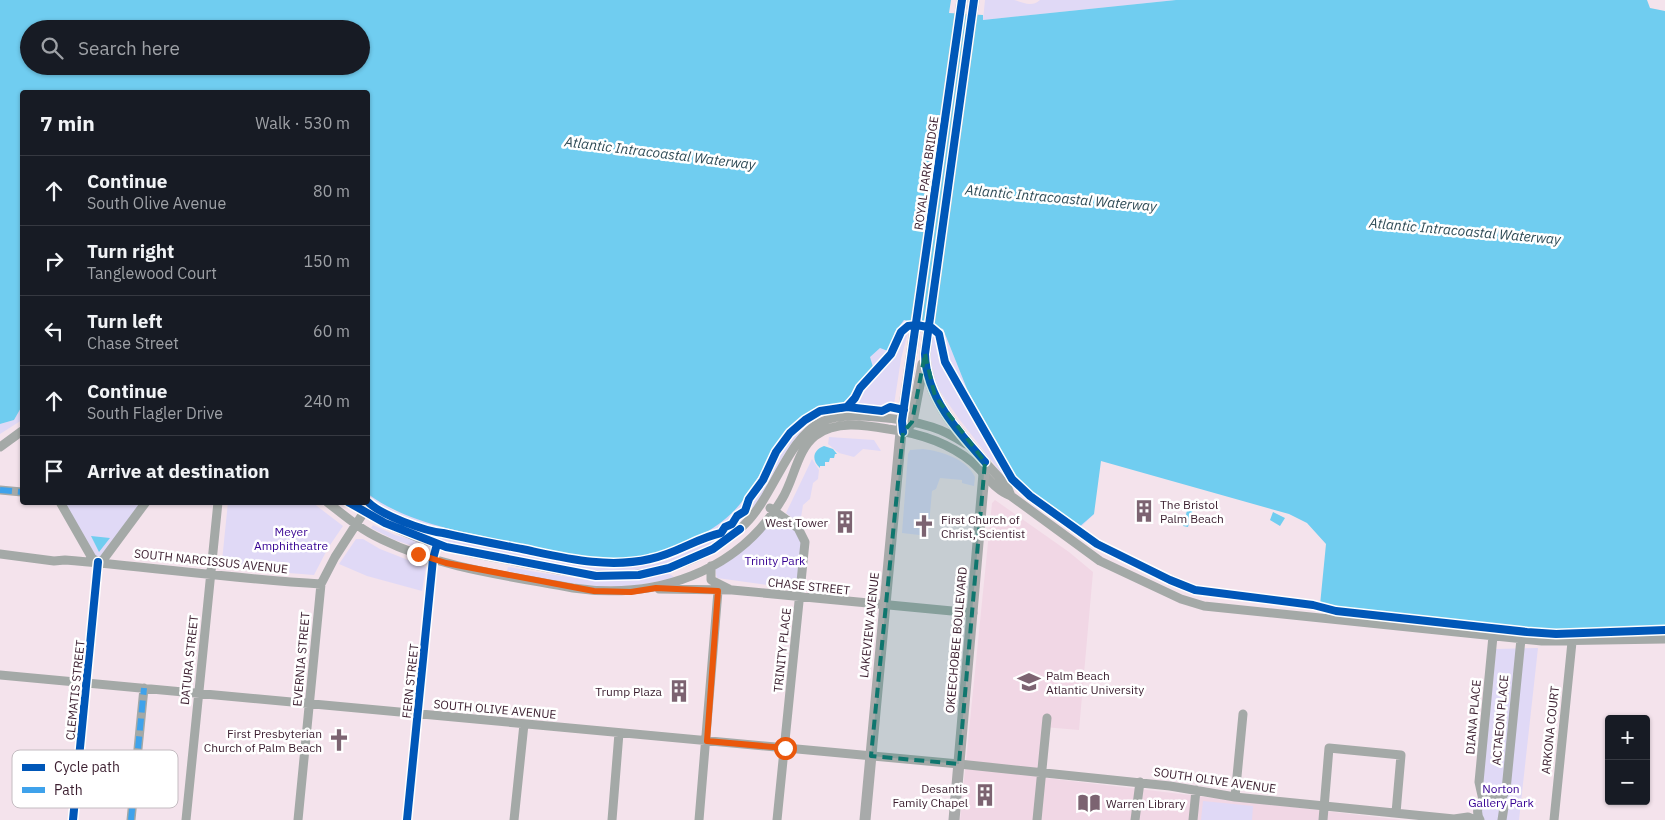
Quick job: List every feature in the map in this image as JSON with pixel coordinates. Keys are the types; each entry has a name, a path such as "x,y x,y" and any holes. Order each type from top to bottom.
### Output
{"main road":[{"name":"ROYAL PARK BRIDGE","path":"914,340 961,5"},
{"name":"ROYAL PARK BRIDGE","path":"925,354 974,6"},
{"name":"LAKEVIEW AVENUE","path":"865,820 884,605 906,425 914,340"},
{"name":"LAKEVIEW AVENUE","path":"906,425 925,354"},
{"path":"925,354 928,376 935,396 985,462"},
{"name":"OKEECHOBEE BOULEVARD","path":"954,820 985,462"}],"street":[{"path":"353,505 364,512 437,544 527,564 596,576 633,576 663,570 689,560 730,537 745,525 763,502 798,442 820,422 841,416 906,425 949,433 973,448"},
{"path":"332,505 356,524 381,539 433,559 594,591 631,592 656,588 684,579 711,566 749,541 775,511 808,442 821,432 843,425 906,425 926,438 950,448 971,462 1001,492 1011,496 1100,560 1181,599 1204,606 1521,639 1572,642 1665,640"},
{"path":"0,446 20,432"},
{"path":"985,462 1006,486 1011,496"},
{"path":"0,490 20,492"},
{"name":"TRINITY PLACE","path":"763,502 798,528 804,537 800,598 777,820"},
{"path":"62,505 92,558 98,562 103,560 144,505"},
{"name":"DATURA STREET","path":"186,820 218,505"},
{"name":"EVERNIA STREET","path":"298,820 321,584 364,512"},
{"name":"FERN STREET","path":"408,820 433,559 437,544"},
{"name":"SOUTH NARCISSUS AVENUE","path":"0,554 54,561 148,566 210,576 321,584"},
{"path":"687,589 684,579 689,560"},
{"name":"CLEMATIS STREET","path":"80,750 98,562"},
{"name":"CHASE STREET","path":"711,566 710,575 715,583 732,590"},
{"path":"663,570 672,572 684,579"},
{"name":"CHASE STREET","path":"656,588 732,590 800,598 973,613"},
{"path":"699,820 718,591"},
{"name":"DIANA PLACE","path":"1480,820 1479,782 1493,636"},
{"name":"ACTAEON PLACE","path":"1500,801 1506,790 1521,639"},
{"name":"ARKONA COURT","path":"1554,820 1572,642"},
{"name":"SOUTH OLIVE AVENUE","path":"0,675 1140,782 1235,797 1396,813 1414,817 1472,818 1481,803"},
{"path":"138,750 144,688"},
{"path":"1235,797 1243,714"},
{"path":"1037,820 1047,718"},
{"path":"514,820 524,724"},
{"path":"612,820 620,733"},
{"path":"1322,820 1329,748 1401,755 1396,813"},
{"path":"1135,820 1140,782"},
{"path":"1193,820 1196,790"},
{"path":"1481,803 1492,798 1500,801 1503,815 1511,820"}],"highlighted area":[{"path":"925,354 935,396 985,462 959,764 871,756 903,432 912,422"}],"shaded area":[{"name":"Palm Beach Atlantic University","path":"995,500 1069,552 1093,572 1079,730 1044,727 1040,768 1046,778 1402,820 960,820 992,503"}],"green space":[{"path":"985,0 1014,0 1033,4 1040,0 1176,0 983,20"},
{"path":"904,320 943,329 967,389 1028,490 1060,514 1073,516 1094,514 1076,532 1056,517 1036,508 1009,483 959,419 936,383 925,332 908,332 901,359 893,411 886,414 837,411 820,417 805,427 793,441 763,492 740,522 726,534 695,553 660,566 624,572 605,572 469,548 437,540 416,532 359,505 370,505 370,495 395,511 614,560 646,557 682,546 757,482 777,444 801,418 821,408 843,403 873,367 864,357 879,341 890,346 895,332"},
{"path":"20,410 20,421 0,434 0,424 14,420"},
{"path":"829,437 874,440 881,451 863,449 854,457 839,453 828,444"},
{"path":"923,449 953,457 966,465 975,477 974,486 962,483 962,480 940,478 936,489 932,491 928,536 902,533 908,454 910,450"},
{"path":"812,459 819,470 818,479 813,483 810,499 803,505 800,524 786,513"},
{"path":"66,505 142,505 107,553 98,558 93,554"},
{"name":"Meyer Amphitheatre","path":"228,505 316,505 343,526 328,548 314,575 225,568 222,561"},
{"name":"Trinity Park","path":"779,517 797,531 802,543 797,589 717,578 715,569 736,555"},
{"path":"373,525 395,535 417,541 427,551 395,540 371,528"},
{"path":"356,539 363,539 380,549 426,567 422,591 367,576 339,564"},
{"path":"508,567 600,580 630,580 660,574 674,577 632,585 590,585 549,580 507,571"},
{"name":"Norton Gallery Park","path":"1538,648 1519,820 1473,820 1483,780 1496,649"},
{"path":"1203,801 1253,806 1252,820 1201,820"}],"water":[{"name":"Atlantic Intracoastal Waterway","path":"0,0 951,0 949,13 983,15 983,20 1176,0 1647,0 1650,8 1665,11 1665,629 1523,630 1336,609 1320,605 1326,544 1307,523 1289,514 1101,461 1094,514 1078,528 1017,480 967,389 943,329 904,320 895,332 888,351 880,348 870,357 873,367 845,402 814,411 799,420 779,442 750,490 735,510 705,533 671,550 644,557 626,558 574,555 434,525 399,512 370,495 370,90 20,90 20,410 14,420 0,424"},
{"path":"824,446 833,449 837,454 835,454 834,458 830,458 829,462 825,462 825,466 820,466 820,468 815,462 814,456 817,450"},
{"path":"1189,503 1194,505 1188,527 1183,526"},
{"path":"1273,512 1285,518 1280,526 1270,520"},
{"path":"91,536 110,538 99,552"}],"marked path":[{"path":"0,490 20,492"},
{"path":"138,750 144,688"},
{"path":"131,820 132,808"}],"cycle path":[{"path":"903,432 902,421 962,0"},
{"path":"974,0 925,354 927,370 937,399 954,426 985,462"},
{"path":"370,504 403,522 435,532 554,556 602,563 634,562 660,557 703,538 721,533 725,527 732,524 737,516 745,511 749,499 763,480 776,452 790,433 805,420 820,411 847,407 855,398 860,388 891,354 901,332 908,326 917,325 932,328 939,334 945,362 1012,479 1030,496 1097,544 1170,580 1195,590 1313,605 1336,611 1527,632 1556,634 1665,630"},
{"path":"841,408 882,411 890,407 904,410"},
{"path":"353,505 385,523 446,547 596,576 639,575 669,568 713,549 740,529"},
{"path":"407,820 433,559 437,544"},
{"path":"80,750 98,562"},
{"path":"73,820 74,808"}],"place":[{"name":"The Bristol Palm Beach","path":"1144,511"},
{"name":"West Tower","path":"845,522"},
{"name":"First Church of Christ, Scientist","path":"924,526"},
{"name":"Palm Beach Atlantic University","path":"1029,682"},
{"name":"Trump Plaza","path":"679,691"},
{"name":"First Presbyterian Church of Palm Beach","path":"339,740"},
{"name":"Desantis Family Chapel","path":"985,795"},
{"name":"Warren Library","path":"1089,803"}],"route":[{"path":"418,554 446,563 594,591 631,592 656,588 718,591 707,741 785,748"}]}
